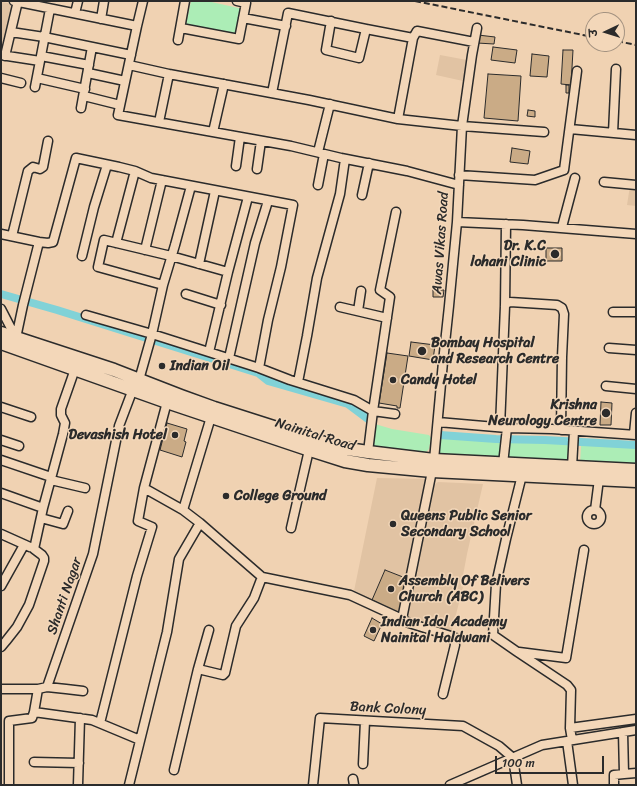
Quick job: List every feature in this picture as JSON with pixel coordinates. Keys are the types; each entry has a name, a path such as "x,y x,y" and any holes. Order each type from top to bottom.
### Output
{"highway":[{"name":"Nainital Road","path":"1,333 15,343 136,384 341,448 433,465 523,470 599,479 636,481"},
{"name":"Nainital Road","path":"1,343 15,343"},
{"name":"Nainital Road","path":"136,384 167,402 309,450 366,465 503,464 523,470 572,467 636,470"},
{"path":"366,465 368,452"}],"street":[{"path":"125,81 88,69 40,59 3,56 11,32 17,1 136,26"},
{"path":"75,14 78,1"},
{"path":"101,18 104,1"},
{"path":"143,1 136,26 118,115 321,153 407,171 459,184"},
{"path":"178,40 185,1"},
{"path":"181,28 239,38 246,3 237,1"},
{"path":"50,9 36,82 84,93 120,105"},
{"path":"272,93 288,13 413,38"},
{"path":"243,18 286,26"},
{"path":"331,21 326,50 359,58 366,28"},
{"name":"Awas Vikas Road","path":"402,619 433,465 450,306 457,222 462,126 477,28"},
{"path":"398,119 413,38 417,31 474,42"},
{"path":"11,32 44,37 131,55"},
{"path":"81,108 92,47"},
{"path":"129,65 169,74 330,104 398,119 462,126 544,132"},
{"path":"613,133 616,69"},
{"path":"459,175 535,180 564,170 577,71"},
{"path":"159,122 169,74"},
{"path":"1,78 21,83"},
{"path":"213,132 224,84"},
{"path":"318,185 321,153 330,104"},
{"path":"570,129 636,135"},
{"path":"236,166 240,137"},
{"path":"257,170 261,141"},
{"path":"12,236 28,171 32,167 40,169 43,167 48,142"},
{"path":"1,234 48,244 53,242 76,158 135,172 151,178 293,205 259,368"},
{"path":"298,382 317,278 340,194 345,159"},
{"path":"362,196 369,163"},
{"path":"82,256 94,207 107,165"},
{"path":"116,243 135,172"},
{"path":"562,227 575,178"},
{"path":"145,250 162,180"},
{"path":"604,182 636,185"},
{"name":"Shanti Nagar","path":"47,687 93,554 119,426 136,384 151,338 162,285 191,186"},
{"path":"199,264 216,191"},
{"path":"209,352 248,197"},
{"path":"229,358 255,243 268,201"},
{"path":"368,452 390,296 380,290 396,212"},
{"path":"457,222 562,227 636,234"},
{"path":"503,464 505,433 506,224"},
{"path":"162,285 98,268 104,240 171,256 228,272"},
{"path":"15,343 39,242"},
{"path":"358,311 361,291"},
{"path":"186,294 221,305"},
{"path":"505,306 510,302 557,305 562,308 564,314 561,430"},
{"path":"340,306 387,318"},
{"path":"1,309 15,343"},
{"path":"613,312 636,312"},
{"path":"86,315 151,338 209,352 259,368 354,400 373,411 395,414"},
{"path":"609,348 636,350"},
{"path":"34,548 63,434 65,423 61,414 61,409 78,364"},
{"path":"606,386 636,388"},
{"path":"100,723 137,576 152,527 138,521 144,488 167,402"},
{"path":"1,406 32,418"},
{"path":"438,422 505,433 561,430 574,437 635,434 636,413"},
{"path":"183,510 211,417"},
{"path":"572,467 574,437"},
{"path":"1,440 19,446"},
{"path":"291,528 309,450"},
{"path":"1,460 84,488"},
{"path":"523,470 496,584 493,635 567,685 572,690 569,741 573,785"},
{"path":"595,510 599,479"},
{"path":"144,488 183,510 262,577 350,595 409,623 454,637 455,644 443,694"},
{"path":"1,493 44,508"},
{"path":"41,518 63,524 68,511"},
{"path":"129,785 167,632 179,559 200,523"},
{"path":"1,534 34,548 42,555 44,561 29,605 17,627 1,647"},
{"path":"1,586 24,545"},
{"path":"516,651 566,658 584,550"},
{"path":"198,669 223,675 225,673 236,626 254,598 262,577"},
{"path":"174,770 198,669 209,630"},
{"path":"1,689 38,689 47,687 83,691"},
{"path":"9,785 9,721 32,718 38,689"},
{"path":"34,712 92,720 140,740"},
{"path":"78,785 80,718"},
{"name":"Bank Colony","path":"313,785 320,718 463,726 499,746 513,758"},
{"path":"570,728 636,719"},
{"path":"363,764 365,721"},
{"path":"450,785 542,746 636,730"},
{"path":"623,732 624,774"},
{"path":"513,758 517,785"},
{"path":"34,762 78,763"},
{"path":"614,785 614,775 636,773"}],"shaded area":[{"path":"1,2 14,4 4,51 1,51"},
{"path":"440,55 467,60 463,81 436,75"},
{"path":"630,186 636,187 636,206 627,205"},
{"name":"Queens Public Senior Secondary School","path":"377,478 429,479 408,579 385,570 372,600 354,591"},
{"path":"438,482 483,484 467,554 461,586 463,587 451,634 405,618 432,486"}],"green space":[{"path":"191,1 207,1 243,9 237,35 186,24"},
{"path":"375,424 392,429 429,435 431,438 429,449 424,453 374,446"},
{"path":"440,438 501,442 500,459 438,456"},
{"path":"509,441 571,443 570,462 509,460"},
{"path":"581,445 636,448 636,466 580,464"}],"building":[{"path":"478,35 495,37 494,44 477,43"},
{"path":"493,47 517,50 515,63 491,60"},
{"path":"563,50 573,50 571,85 561,84"},
{"path":"532,54 549,56 547,77 530,76"},
{"path":"488,74 521,76 518,121 484,118"},
{"path":"566,85 569,85 569,93 566,93"},
{"path":"528,110 535,111 535,117 527,116"},
{"path":"512,148 530,151 528,164 510,162"},
{"path":"546,248 562,248 562,261 546,261"},
{"path":"433,290 444,290 443,297 433,297"},
{"path":"411,342 435,345 433,360 409,356"},
{"name":"Candy Hotel","path":"387,353 408,356 400,408 397,408 397,406 379,403"},
{"path":"601,402 612,403 611,425 600,425"},
{"name":"Devashish Hotel","path":"167,423 187,429 184,441 186,442 182,457 160,450"},
{"name":"Assembly Of Belivers Church (ABC)","path":"385,570 408,579 399,613 372,600"},
{"name":"Indian Idol Academy Nainital Haldwani","path":"372,618 382,624 374,641 364,636"}],"waterway":[{"path":"1,294 258,373 268,381 348,404 368,419"},
{"path":"440,435 636,445"}],"railway":[{"path":"415,1 585,35"},
{"path":"625,43 636,45"}],"place":[{"name":"Dr. K.C lohani Clinic","path":"555,254"},
{"name":"Bombay Hospital and Research Centre","path":"422,351"},
{"name":"Indian Oil","path":"162,366"},
{"name":"Candy Hotel","path":"393,380"},
{"name":"Krishna Neurology Centre","path":"606,413"},
{"name":"Devashish Hotel","path":"175,435"},
{"name":"College Ground","path":"226,496"},
{"name":"Queens Public Senior Secondary School","path":"393,524"},
{"name":"Assembly Of Belivers Church (ABC)","path":"391,589"},
{"name":"Indian Idol Academy Nainital Haldwani","path":"373,630"}]}
